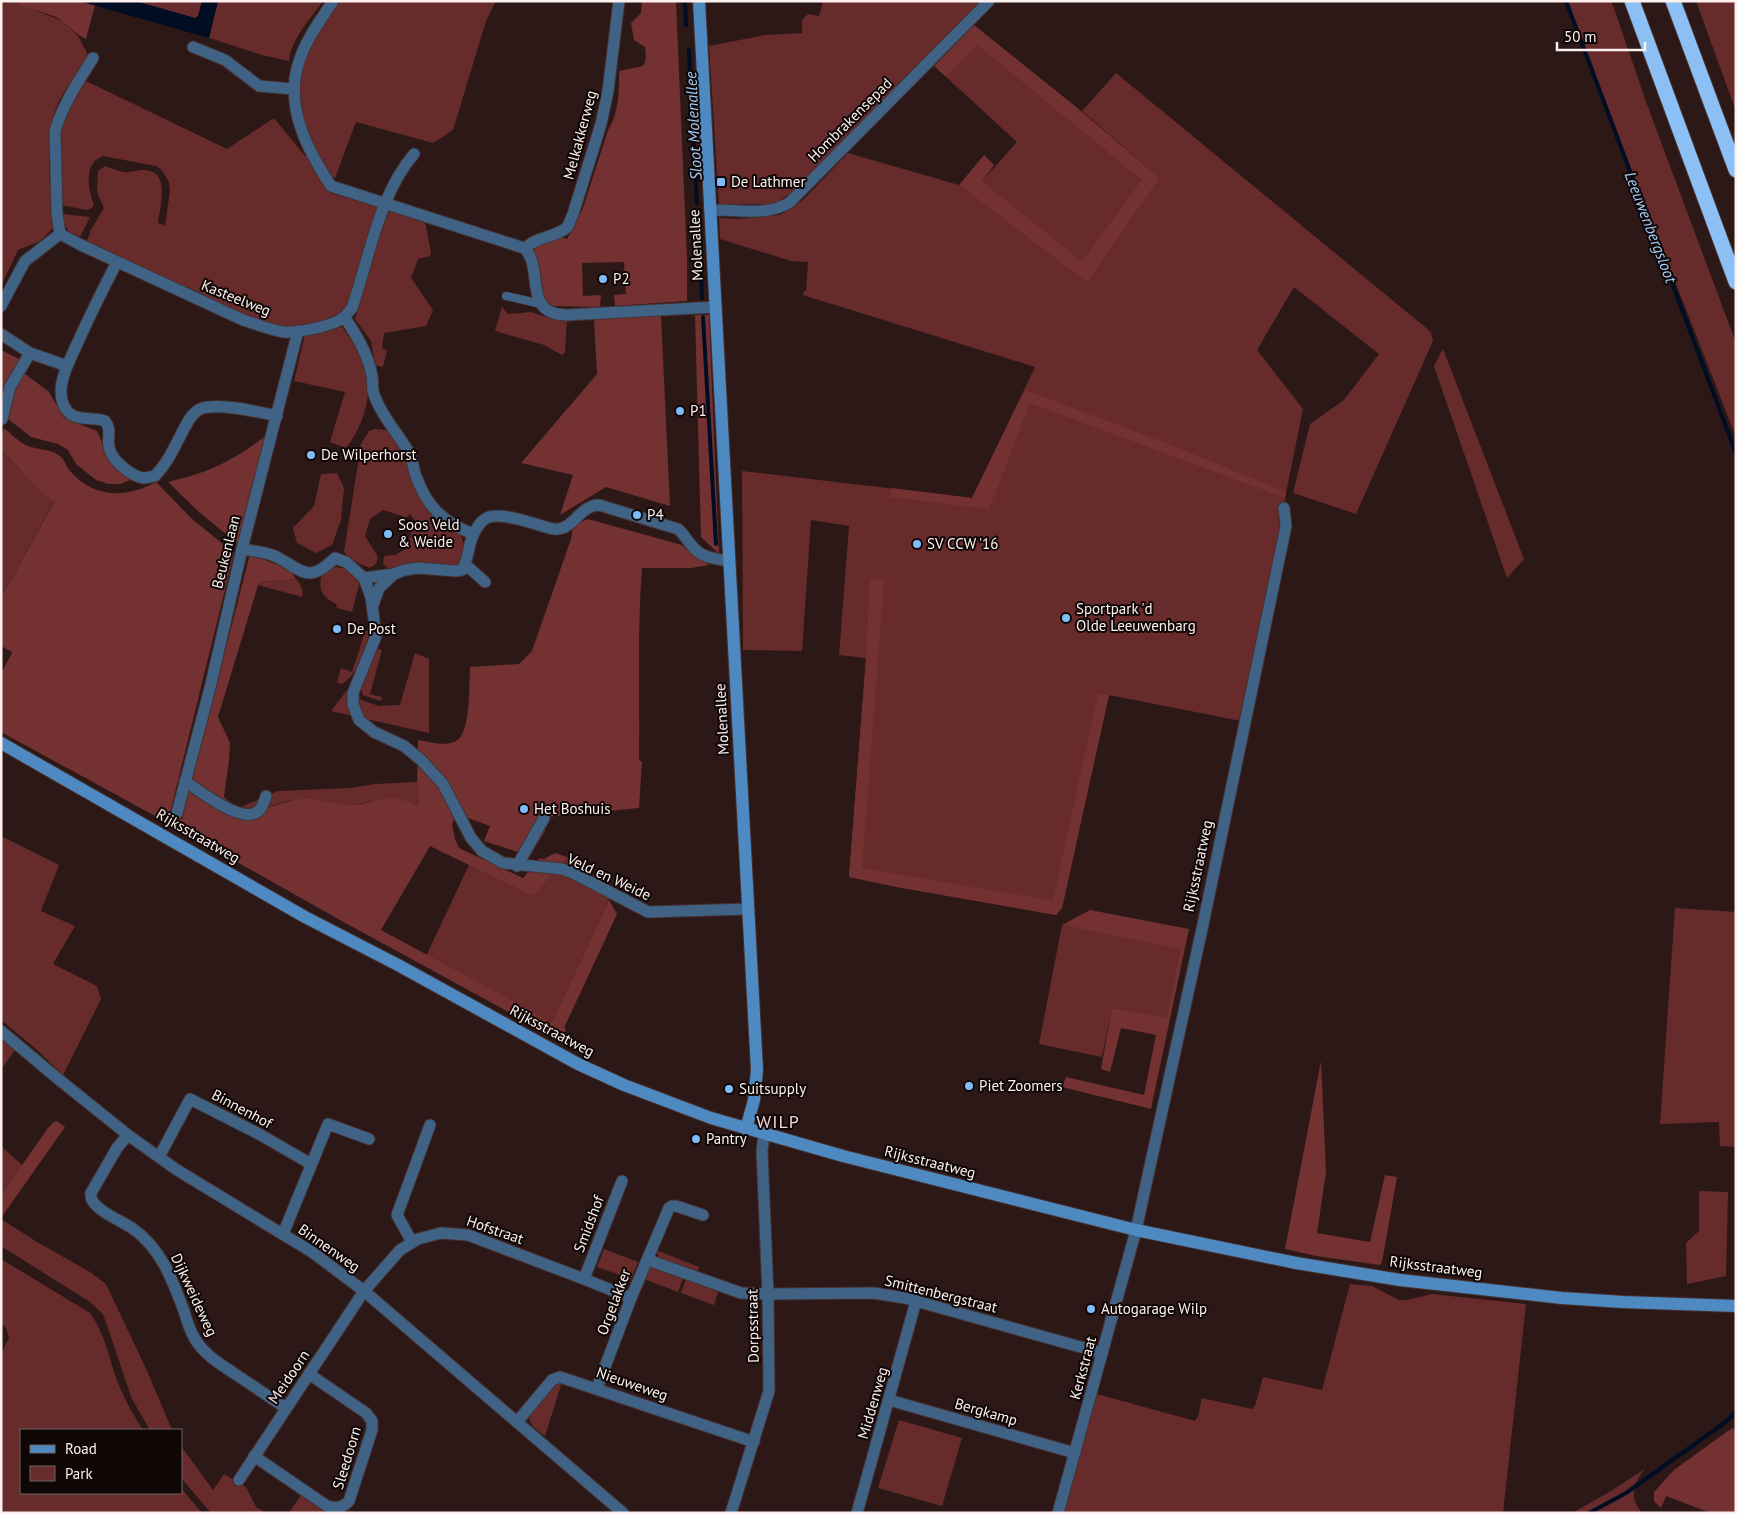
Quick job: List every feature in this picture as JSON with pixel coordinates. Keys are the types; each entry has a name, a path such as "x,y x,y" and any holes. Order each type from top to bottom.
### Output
{"highway":[{"path":"1632,1 1736,282"},
{"path":"1673,1 1736,170"}],"main road":[{"name":"Molenallee","path":"699,1 757,1070 754,1100 746,1129"},
{"name":"Rijksstraatweg","path":"1,743 305,917 398,965 578,1064 668,1103 746,1129 843,1156 1136,1230 1296,1263 1460,1288 1571,1299 1736,1306"}],"street":[{"path":"333,1 310,36 298,64 293,89 301,130 315,160 331,186 522,247 530,257 535,290 541,304 550,312 561,315 716,307"},
{"name":"Melkakkerweg","path":"522,247 560,232 567,227 573,214 601,124 612,62 619,1"},
{"name":"Hombrakensepad","path":"710,210 763,211 783,206 790,202 989,1"},
{"path":"193,46 225,60 259,86 293,89"},
{"path":"1,306 25,261 60,234 57,214 55,131 70,94 93,58"},
{"path":"414,154 402,168 385,204 352,308 344,317 364,350 372,376 374,391 390,426 411,456 415,474 423,493 440,515 457,527 473,534"},
{"name":"Kasteelweg","path":"60,234 243,320 278,330 298,331 335,322 344,317"},
{"path":"117,262 67,366 62,383 61,397 68,412 73,416 105,421 110,433 109,447 118,464 143,478 155,476 173,452 188,422 199,410 208,408 237,409 277,416"},
{"path":"506,296 541,304"},
{"name":"Beukenlaan","path":"177,813 210,688 242,548 298,331"},
{"path":"1,334 30,353 67,366"},
{"path":"2,419 10,387 30,353"},
{"path":"242,548 275,556 304,573 313,573 326,566 334,558 346,562 364,578 394,574 418,568 456,571 462,570 466,565 473,534 482,521 489,517 522,520 556,530 564,528 587,507 599,505 678,529 697,552 729,561"},
{"name":"Rijksstraatweg","path":"1136,1230 1200,938 1286,526 1284,508"},
{"path":"466,565 485,582"},
{"name":"Veld en Weide","path":"373,607 379,588 394,574"},
{"name":"Veld en Weide","path":"364,578 373,607 374,629 381,638 353,693 353,704 359,720 374,732 404,746 421,760 443,784 462,824 476,845 498,860 517,866 562,869 601,886 648,912 748,910"},
{"path":"185,781 238,813 252,814 259,811 266,796"},
{"path":"517,866 544,818"},
{"name":"Binnenweg","path":"1,1030 56,1078 128,1135 177,1170 312,1252 364,1291 623,1513"},
{"name":"Binnenhof","path":"159,1157 190,1099 253,1130 311,1164"},
{"path":"283,1234 328,1124 369,1139"},
{"path":"412,1242 397,1215 430,1125"},
{"name":"Dorpsstraat","path":"732,1513 769,1391 768,1294 762,1150 764,1134"},
{"name":"Dijkweideweg","path":"128,1135 91,1193 92,1202 137,1232 160,1256 192,1334 204,1350 286,1408"},
{"name":"Smidshof","path":"584,1279 622,1181"},
{"path":"648,1260 669,1208 676,1206 702,1215"},
{"name":"Kerkstraat","path":"1058,1513 1136,1230"},
{"name":"Hofstraat","path":"364,1291 390,1260 412,1242 430,1234 441,1233 468,1235 631,1298"},
{"name":"Orgelakker","path":"597,1388 631,1298 648,1260 734,1291 750,1294 768,1294"},
{"name":"Meidoorn","path":"239,1480 364,1291"},
{"name":"Smittenbergstraat","path":"768,1294 873,1293 916,1301 1102,1353"},
{"name":"Middenweg","path":"857,1513 916,1301"},
{"name":"Sleedoorn","path":"254,1456 327,1506 341,1507 349,1501 372,1430 372,1421 366,1413 309,1374"},
{"name":"Nieuweweg","path":"516,1422 556,1378 566,1378 754,1442"},
{"name":"Bergkamp","path":"889,1400 1075,1453"}],"green space":[{"path":"1,1 9,1 25,6 62,21 78,36 89,57 69,84 54,114 49,163 55,226 40,241 18,250 1,286"},
{"path":"135,1 202,1 198,16 195,18"},
{"path":"218,1 323,1 298,36 289,61 262,55 209,38"},
{"path":"337,1 496,1 486,21 453,130 433,143 356,122 335,178 329,175 306,127 299,98 298,78 311,45"},
{"path":"823,1 985,1 792,192 774,204 719,204 709,46 765,35 802,33 802,20 808,14 819,16"},
{"path":"1565,1 1611,1 1615,11 1645,99 1736,343 1736,437 1630,166 1605,109"},
{"path":"1696,1 1734,1 1736,6 1736,111"},
{"path":"978,44 1141,180 1082,263 982,181 1017,142 946,77"},
{"path":"1116,73 1431,332 1433,341 1356,514 1293,493 1310,424 1344,400 1379,354 1294,287 1257,350 1303,409 1285,498 1283,525 1241,721 1109,695 1062,908 1056,915 849,877 866,658 839,655 849,526 811,520 802,651 743,650 742,471 972,498 1035,367 803,295 804,291 806,291 808,262 791,261 720,239 719,218 738,219 780,215 803,200 848,153 959,185 1087,283 1160,178 1082,111"},
{"path":"86,81 227,149 274,118 305,156 308,156 323,185 330,192 379,207 351,298 344,312 318,322 290,328 252,318 86,243 104,208 97,192 98,171 105,166 124,172 144,170 158,176 161,182 162,199 158,223 165,226 170,191 169,182 162,170 156,166 103,156 92,164 90,170 89,184 94,205 92,208 87,210 61,205 59,132 77,93"},
{"path":"389,210 425,222 431,252 430,256 418,259 411,278 433,310 426,326 384,333 382,348 387,351 383,367 375,365 371,341 355,319"},
{"path":"62,214 90,217 79,239 67,229"},
{"path":"502,307 508,314 531,312 549,318 567,318 565,352 562,355 544,345 495,331"},
{"path":"342,327 358,350 368,377 367,402 364,415 346,448 330,442 345,392 294,381 305,334"},
{"path":"1443,349 1524,559 1507,578 1434,366"},
{"path":"375,429 387,430 392,435 408,458 412,479 460,533 466,550 459,564 453,567 426,563 389,569 383,564 384,556 395,555 406,549 417,523 410,514 405,519 402,516 383,510 370,519 365,536 378,557 376,564 370,568 366,567 353,560 344,552 361,444 369,431"},
{"path":"1,449 36,487 54,501 1,598"},
{"path":"337,473 344,488 341,520 332,545 316,553 297,543 293,528 314,506 321,474"},
{"path":"336,567 349,569 360,581 352,612 337,608 336,604 326,597 321,590 323,570"},
{"path":"296,579 302,588 302,597 258,585 259,582"},
{"path":"370,628 364,651 356,669 346,681 340,684 337,682 341,668 352,672 365,632"},
{"path":"378,649 382,650 370,694 382,697 381,701 363,695 360,684 373,652"},
{"path":"415,653 429,659 429,733 331,711 351,685 361,700 379,706 400,705"},
{"path":"417,782 419,805 385,800 348,805 301,799 256,809 241,807 278,791 349,788 376,784"},
{"path":"1,836 59,865 41,911 75,926 53,964 97,986 101,999 63,1075 35,1048 1,1020"},
{"path":"567,857 590,876 609,900 552,1022 426,956 469,865 532,896 537,893"},
{"path":"1675,908 1736,912 1736,1147 1720,1146 1719,1122 1660,1124"},
{"path":"1062,925 1180,948 1166,1019 1112,1008 1102,1057 1039,1044"},
{"path":"1,1036 16,1048 1,1070"},
{"path":"1,1146 22,1165 1,1195"},
{"path":"1699,1191 1728,1192 1726,1276 1687,1284 1686,1243 1699,1231"},
{"path":"1,1219 90,1272 106,1284 148,1373 172,1429 149,1429 132,1399 103,1314 90,1302 1,1246"},
{"path":"604,1249 638,1262 631,1279 597,1267"},
{"path":"656,1250 699,1267 697,1273 659,1258"},
{"path":"1,1259 90,1313 104,1339 124,1397 142,1429 20,1429 20,1494 182,1494 182,1489 202,1513 1,1513 1,1354 9,1338 6,1328 1,1323"},
{"path":"653,1267 683,1278 678,1292 644,1279 649,1268"},
{"path":"686,1279 718,1292 714,1305 681,1293"},
{"path":"1350,1284 1372,1286 1399,1300 1432,1294 1526,1304 1503,1513 1064,1513 1097,1394 1195,1421 1202,1398 1252,1409 1255,1406 1263,1377 1322,1390"},
{"path":"562,1382 545,1436 532,1425 529,1415 557,1384"},
{"path":"899,1420 962,1438 942,1506 878,1488"},
{"path":"182,1447 213,1490 224,1474 246,1487 256,1507 267,1513 211,1513 182,1479"},
{"path":"1645,1469 1635,1485 1634,1491 1635,1501 1642,1513 1572,1513 1606,1494"},
{"path":"301,1495 332,1513 289,1513"}],"shaded area":[{"path":"9,1 79,1 95,5 86,39 56,17"},
{"path":"642,1 676,1 687,260 687,301 615,306 614,295 626,294 624,262 582,263 583,296 601,295 600,307 550,306 545,300 533,246 552,233 567,239 583,208 616,110 619,71 643,66 645,61 645,47 634,40 631,23 641,13"},
{"path":"974,25 1075,106 1160,178 1087,283 959,185 984,155 994,165 982,181 1082,262 1141,180 978,45 946,77 934,66"},
{"path":"695,315 709,315 719,554 701,537"},
{"path":"661,316 670,506 606,487 560,515 573,475 521,463 597,374 594,319"},
{"path":"1,350 23,361 1,405"},
{"path":"24,373 49,392 64,418 97,431 108,459 117,469 133,479 120,484 108,484 96,480 76,464 68,450 58,444 31,437 7,418 13,392"},
{"path":"1025,390 1171,445 1286,492 1285,498 1030,403 989,509 890,497 891,488 972,498"},
{"path":"4,428 25,445 58,454 78,479 99,491 121,493 144,488 156,482 192,519 234,553 170,813 182,819 250,554 290,570 296,579 259,582 218,717 230,743 224,797 242,808 250,810 299,799 352,805 389,798 419,805 417,782 418,740 448,744 456,741 461,736 467,719 470,667 519,664 532,651 571,539 573,525 588,519 682,545 709,565 691,568 642,568 639,640 639,760 642,762 639,808 547,817 545,831 530,856 484,841 490,826 468,818 455,817 452,824 459,848 523,878 540,858 544,859 555,853 567,857 537,893 532,896 430,846 381,930 552,1022 609,900 617,914 564,1028 566,1029 562,1041 1,732 1,673 12,652 1,646 1,598 54,502 36,487 1,449"},
{"path":"267,435 238,544 199,512 168,482 209,470 232,459"},
{"path":"870,579 884,580 862,868 1053,901 1098,694 1109,695 1062,908 1056,915 849,877 866,658"},
{"path":"1090,910 1189,929 1151,1109 1062,1087 1066,1077 1144,1095 1156,1035 1121,1028 1110,1072 1101,1069 1112,1008 1166,1018 1180,949 1062,925"},
{"path":"1321,1061 1326,1172 1317,1233 1370,1242 1385,1175 1397,1177 1380,1265 1316,1256 1285,1249"},
{"path":"57,1121 65,1127 1,1218 1,1195 48,1128"},
{"path":"1732,1428 1736,1430 1736,1513 1711,1513 1666,1496 1661,1508 1654,1501 1654,1492 1674,1470"}],"water":[{"path":"79,1 135,1 195,18 198,16 202,1 218,1 209,38"}],"waterway":[{"name":"Sloot Molenallee","path":"685,1 686,25"},
{"name":"Leeuwenbergsloot","path":"1566,1 1736,453"},
{"name":"Sloot Molenallee","path":"689,50 697,203"},
{"name":"Sloot Molenallee","path":"698,220 702,298"},
{"name":"Sloot Molenallee","path":"703,317 716,544"},
{"name":"Leeuwenbergsloot","path":"1589,1513 1626,1493 1723,1424 1736,1412"}],"place":[{"name":"De Lathmer","path":"721,182"},
{"name":"P2","path":"603,279"},
{"name":"P1","path":"680,411"},
{"name":"De Wilperhorst","path":"311,455"},
{"name":"P4","path":"637,515"},
{"name":"Soos Veld & Weide","path":"388,534"},
{"name":"SV CCW '16","path":"917,544"},
{"name":"Sportpark 'd Olde Leeuwenbarg","path":"1066,618"},
{"name":"De Post","path":"337,629"},
{"name":"Het Boshuis","path":"524,809"},
{"name":"Piet Zoomers","path":"969,1086"},
{"name":"Suitsupply","path":"729,1089"},
{"name":"Pantry","path":"696,1139"},
{"name":"Autogarage Wilp","path":"1091,1309"}],"district":[{"name":"WILP","path":"778,1122"}]}
